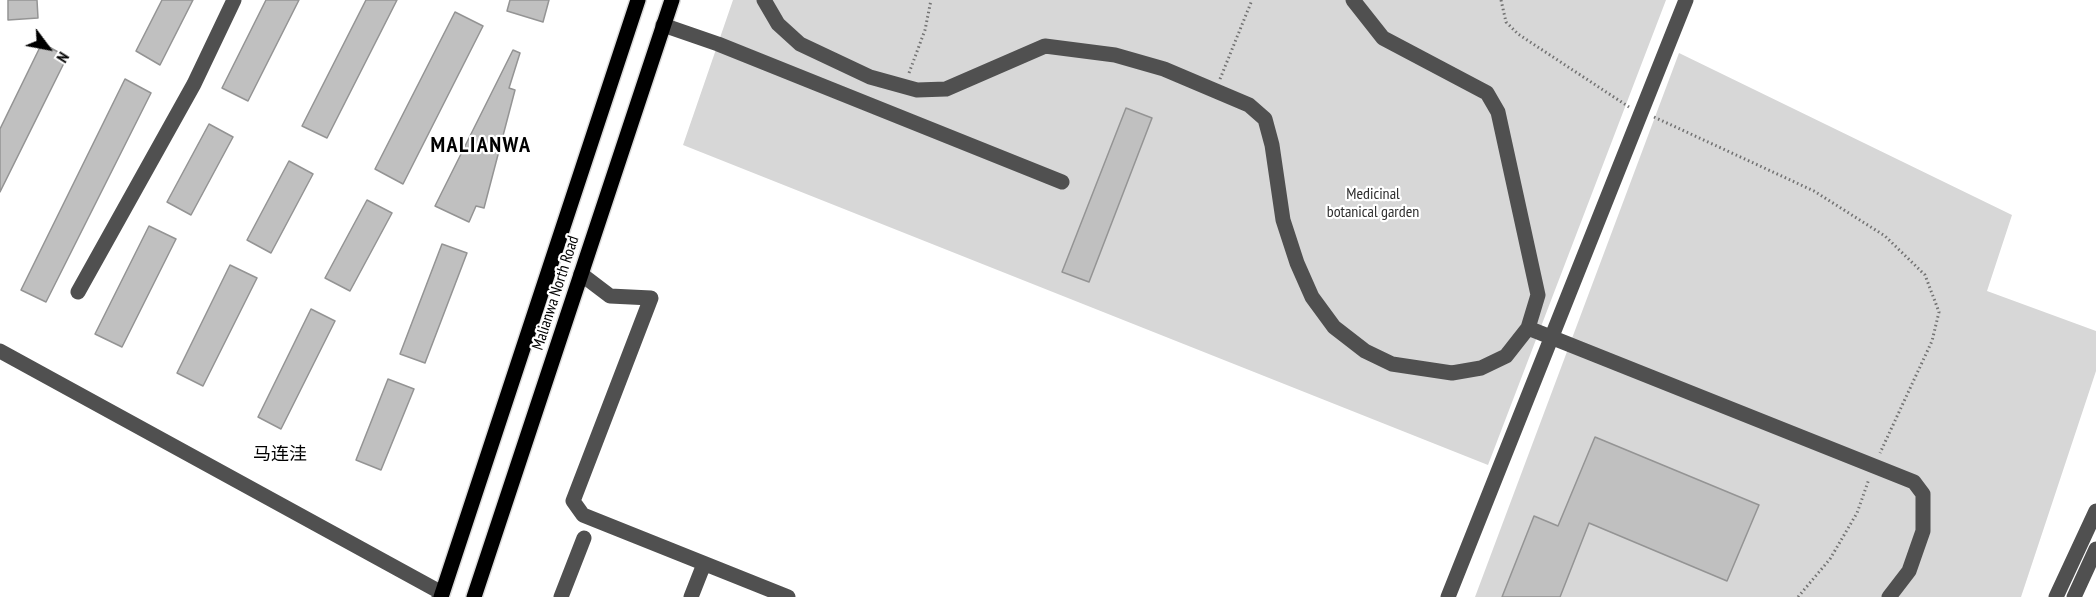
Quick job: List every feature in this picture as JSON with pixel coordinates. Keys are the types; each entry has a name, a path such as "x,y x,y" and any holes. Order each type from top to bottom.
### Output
{"main road":[{"name":"Malianwa North Road","path":"441,596 638,0"},
{"name":"Malianwa North Road","path":"474,597 672,0"}],"street":[{"path":"78,292 194,84 234,0"},
{"path":"764,0 778,24 800,44 870,76 917,90 945,89 1045,46 1115,55 1164,69 1249,105 1265,119 1272,145 1283,220 1297,263 1312,297 1334,327 1365,351 1392,364 1452,373 1481,368 1506,356 1528,328 1538,295 1498,112 1487,93 1383,38 1353,0"},
{"path":"1448,597 1686,0"},
{"path":"663,25 729,49 1062,182"},
{"path":"581,274 610,296 651,298 573,501 583,515 788,597"},
{"path":"1528,328 1914,482 1923,494 1923,531 1909,571 1889,597"},
{"path":"0,351 441,596"},
{"path":"2056,597 2096,511"},
{"path":"561,597 584,538"},
{"path":"2074,597 2096,549"},
{"path":"691,597 704,564"}],"path":[{"path":"904,87 925,30 931,0"},
{"path":"1213,90 1229,58 1252,0"},
{"path":"1501,0 1506,22 1518,34 1611,98 1814,191 1885,236 1925,275 1939,312 1932,341 1874,466 1857,513 1830,559 1798,597"}],"green space":[{"name":"Medicinal botanical garden","path":"733,0 1666,0 1488,465 683,145"},
{"path":"1679,53 2012,215 1987,291 2096,331 2096,371 2021,597 1475,597"}],"building":[{"path":"8,0 37,0 38,18 8,20"},
{"path":"162,0 193,0 160,65 136,51"},
{"path":"266,0 299,0 248,101 222,88"},
{"path":"366,0 397,0 327,138 302,126"},
{"path":"510,0 549,0 543,22 507,11"},
{"path":"455,12 483,26 403,184 375,169"},
{"path":"42,43 67,57 0,192 0,129"},
{"path":"513,50 520,53 509,88 515,90 484,208 476,206 469,222 435,206"},
{"path":"125,79 151,93 46,302 21,290"},
{"path":"1126,108 1152,118 1089,282 1062,272"},
{"path":"209,124 233,137 191,215 167,202"},
{"path":"289,161 313,174 271,253 247,240"},
{"path":"367,200 392,213 350,291 325,278"},
{"path":"149,226 176,239 122,347 95,334"},
{"path":"442,244 467,253 425,363 400,354"},
{"path":"230,265 257,278 203,386 177,373"},
{"path":"311,309 335,321 281,429 258,417"},
{"path":"388,379 414,389 381,470 356,460"},
{"path":"1595,437 1759,505 1727,581 1589,523 1560,597 1502,597 1534,516 1558,526"}],"district":[{"name":"MALIANWA","path":"481,146"},
{"name":"马连洼","path":"280,455"}]}
